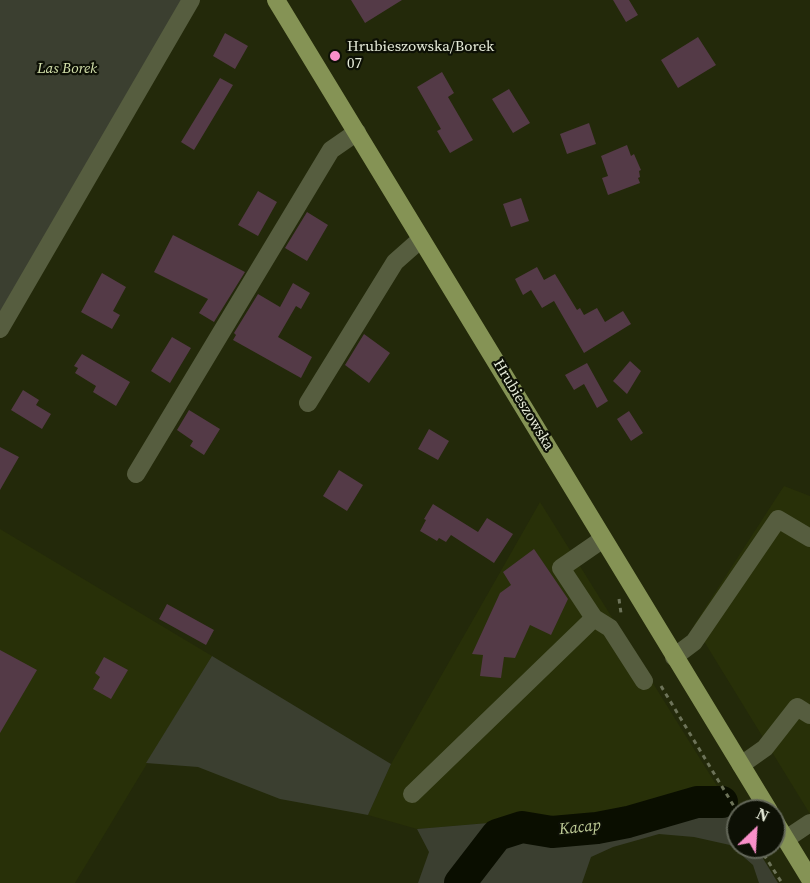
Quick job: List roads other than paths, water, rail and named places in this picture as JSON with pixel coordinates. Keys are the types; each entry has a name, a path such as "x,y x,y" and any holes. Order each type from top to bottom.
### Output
{"main road":[{"name":"Hrubieszowska","path":"276,0 762,799"},
{"path":"786,840 810,879"}],"street":[{"path":"0,329 191,0"},
{"path":"136,474 331,150 357,132"},
{"path":"308,403 395,262 421,239"},
{"path":"674,657 694,642 778,519 810,538"},
{"path":"603,539 561,568 594,618 610,628 644,681"},
{"path":"412,794 594,618"},
{"path":"741,765 765,748 797,707 810,715"},
{"path":"786,840 810,823"}],"waterway":[{"name":"Kacap","path":"460,883 497,835 522,827 552,832 597,828 628,822 697,802 722,802"}],"place":[{"name":"Hrubieszowska/Borek 07","path":"335,56"}],"park label":[{"name":"Las Borek","path":"67,69"}]}
